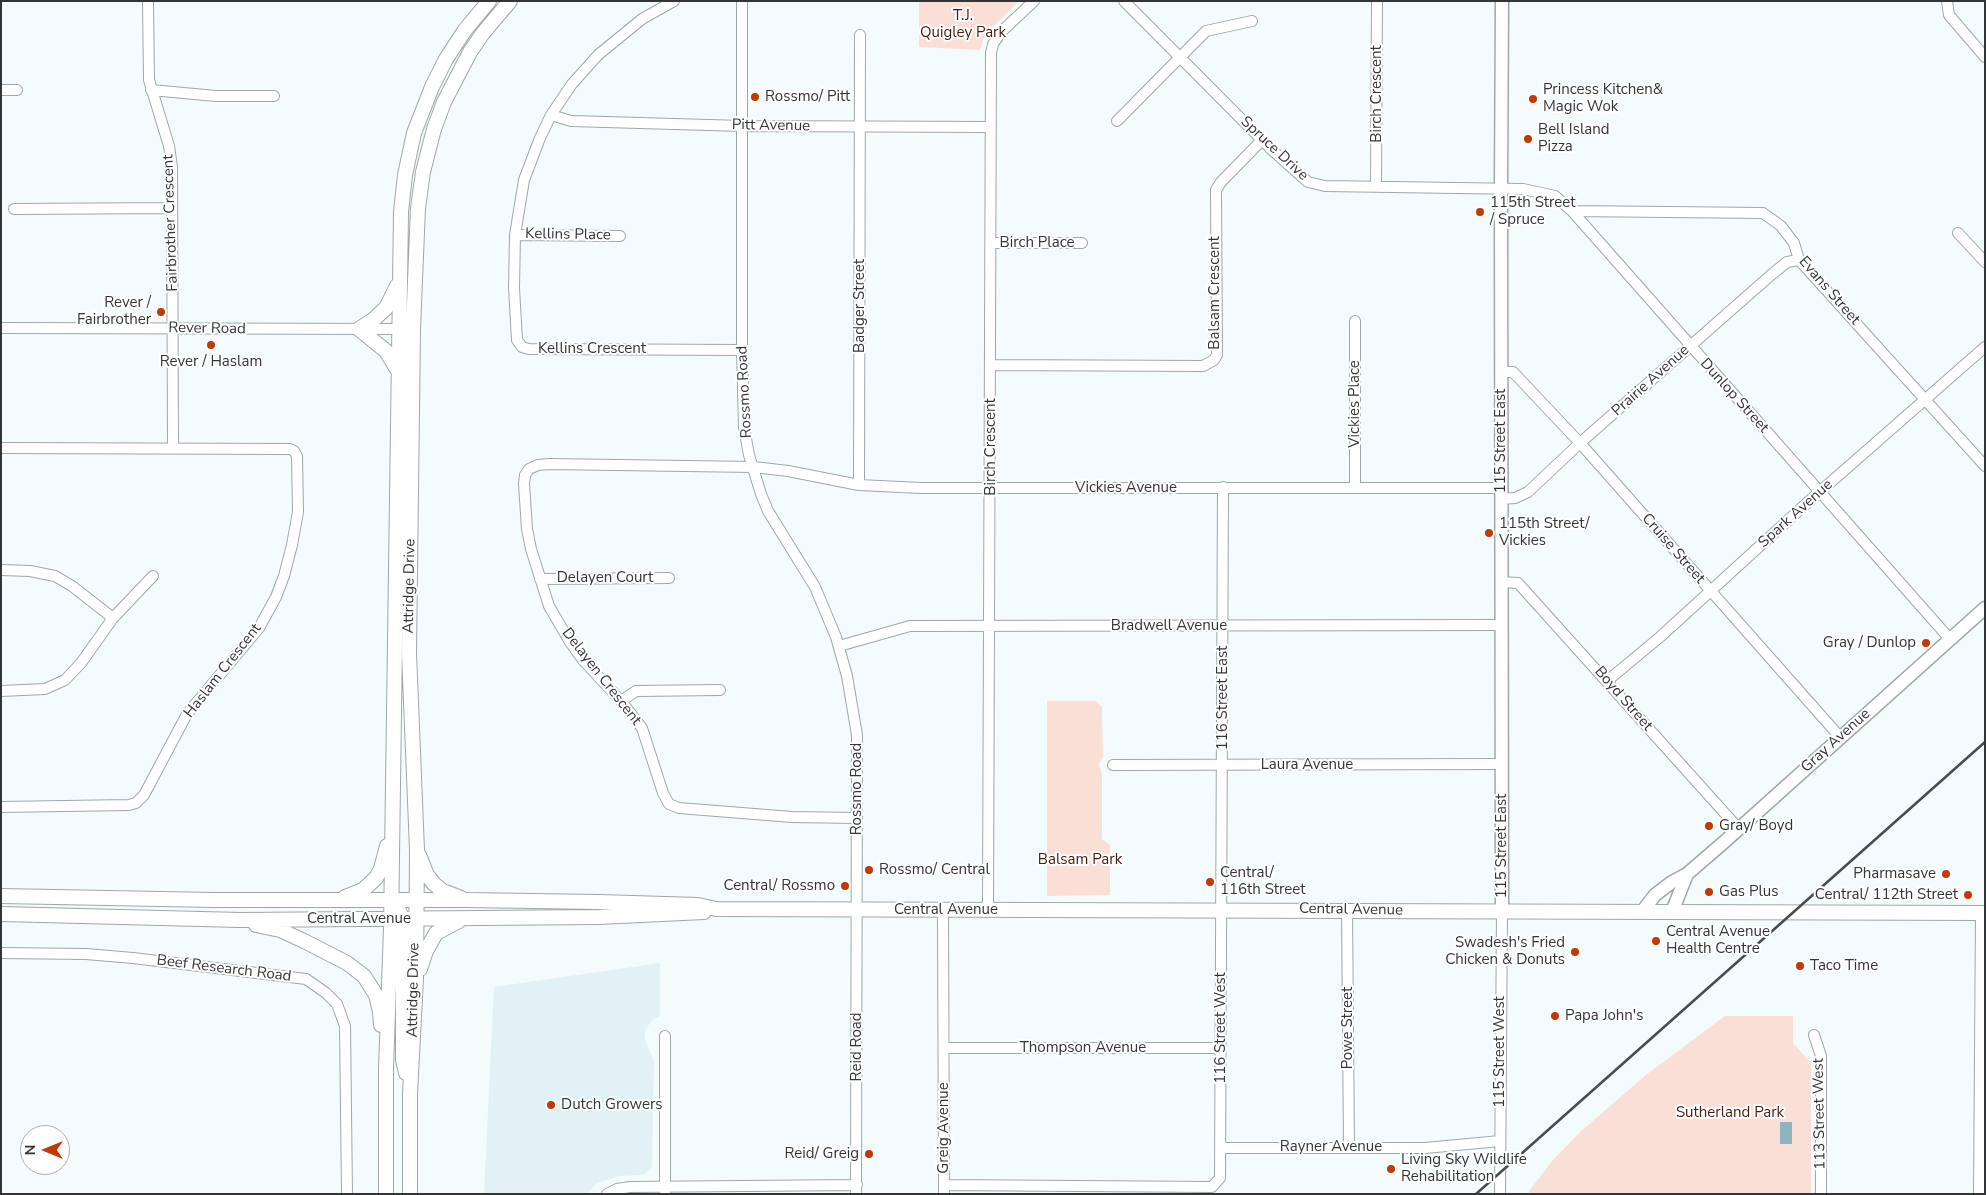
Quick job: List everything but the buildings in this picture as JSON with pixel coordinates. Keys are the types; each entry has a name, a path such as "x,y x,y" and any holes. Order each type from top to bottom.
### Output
{"main road":[{"name":"Attridge Drive","path":"410,1194 410,1094 416,979 403,919 391,901 401,212 405,175 414,133 432,87 446,59 465,30 489,1"},
{"name":"Attridge Drive","path":"386,1194 386,1069 403,919 416,901 417,850 409,653 414,329 418,208 423,172 434,129 444,102 470,52 510,1"},
{"path":"398,370 386,350 359,329 386,308 399,280"},
{"path":"335,901 363,890 376,878 381,869 392,827"},
{"path":"417,850 423,866 434,884 443,891 466,900"},
{"name":"Central Avenue","path":"1,896 335,901 466,900 688,905 716,909 1221,909 1983,913"},
{"name":"Central Avenue","path":"1,914 242,920 403,919 696,914 716,909"},
{"path":"416,979 426,951 436,933 466,918"},
{"path":"403,919 403,1060 410,1094"},
{"path":"242,920 291,935 346,963 364,976 376,995 380,1012 386,1069"}],"street":[{"name":"Fairbrother Crescent","path":"148,1 148,72 151,90 169,146 172,167 172,448"},
{"name":"Kellins Crescent","path":"674,1 642,19 598,55 572,84 551,115 534,151 524,180 515,234 514,270 517,340 522,347 529,350 742,350"},
{"name":"Rossmo Road","path":"742,1 742,350 744,428 749,455 754,466 761,494 768,511 815,587 824,606 839,646 852,696 857,735 857,910"},
{"name":"Birch Crescent","path":"988,910 992,243 991,52 993,44 1002,31 1034,1"},
{"name":"Spruce Drive","path":"1124,1 1262,140 1308,182 1325,186 1501,188"},
{"name":"Birch Crescent","path":"1376,187 1377,1"},
{"name":"115 Street East","path":"1502,1 1502,910"},
{"path":"1946,1 1949,15 1985,56"},
{"path":"1117,121 1206,31 1252,21"},
{"name":"Badger Street","path":"859,485 860,35"},
{"path":"1,90 17,90"},
{"path":"151,90 216,96 274,96"},
{"name":"Pitt Avenue","path":"551,115 571,121 743,126 991,127"},
{"name":"Balsam Crescent","path":"991,365 1203,366 1214,360 1217,355 1216,190 1221,182 1262,140"},
{"name":"Dunlop Street","path":"1501,188 1523,189 1555,196 1572,211 1949,638"},
{"path":"14,209 172,208"},
{"name":"Evans Street","path":"1572,211 1763,213 1781,226 1794,243 1799,260 1985,466"},
{"path":"1958,233 1985,262"},
{"name":"Kellins Place","path":"515,234 620,236"},
{"name":"Birch Place","path":"992,243 1082,243"},
{"name":"Prairie Avenue","path":"1501,493 1515,498 1528,492 1580,443 1787,262 1799,260"},
{"name":"Vickies Place","path":"1355,321 1355,488"},
{"name":"Rever Road","path":"1,328 414,329"},
{"name":"Spark Avenue","path":"1607,681 1710,592 1985,347"},
{"name":"Cruise Street","path":"1501,372 1513,372 1580,443 1840,737"},
{"name":"Haslam Crescent","path":"1,448 273,449 294,451 297,456 298,512 284,576 276,597 259,628 187,714 144,795 136,803 129,805 1,807"},
{"name":"Delayen Crescent","path":"754,466 559,464 533,466 525,475 525,500 531,549 549,606 570,642 642,728 668,804 679,808 792,817 857,818"},
{"name":"Vickies Avenue","path":"754,466 859,485 991,488 1355,488 1501,493"},
{"name":"116 Street East","path":"1221,909 1223,488"},
{"path":"1,570 30,571 55,576 72,586 113,618"},
{"path":"1,691 45,689 65,680 81,663 113,618 153,576"},
{"name":"Delayen Court","path":"540,579 669,578"},
{"name":"Boyd Street","path":"1501,582 1518,583 1739,829"},
{"name":"Gray Avenue","path":"1642,912 1655,895 1672,882 1687,874 1739,829 1949,638 1985,608"},
{"name":"Bradwell Avenue","path":"839,646 910,626 1501,625"},
{"path":"621,701 636,691 720,690"},
{"name":"Laura Avenue","path":"1113,765 1502,764"},
{"name":"Gray Avenue","path":"1672,912 1687,874"},
{"name":"116 Street West","path":"1221,909 1221,1148"},
{"name":"Reid Road","path":"607,1194 623,1188 665,1190 856,1189 857,910"},
{"name":"Greig Avenue","path":"943,910 945,1048 944,1190 1212,1187 1220,1178 1221,1148"},
{"name":"Powe Street","path":"1347,910 1348,1146"},
{"name":"115 Street West","path":"1500,1194 1502,910"},
{"path":"1979,1194 1983,913"},
{"name":"Beef Research Road","path":"1,953 86,954 133,958 306,979 326,993 337,1004 346,1026 347,1194"},
{"name":"113 Street West","path":"1814,1035 1821,1056 1821,1194"},
{"path":"665,1036 665,1190"},
{"name":"Thompson Avenue","path":"945,1048 1221,1048"},
{"name":"Rayner Avenue","path":"1221,1148 1348,1146 1425,1148 1500,1142"}],"shaded area":[{"name":"Dutch Growers","path":"660,963 660,1016 651,1021 645,1031 645,1040 654,1061 652,1168 643,1175 619,1176 597,1183 587,1194 484,1194 494,987"}],"green space":[{"name":"T.J. Quigley Park","path":"919,1 1019,1 988,32 980,50 919,47"},
{"name":"Balsam Park","path":"1047,701 1096,701 1102,707 1103,757 1099,764 1102,774 1102,839 1110,845 1110,895 1047,896"},
{"name":"Sutherland Park","path":"1725,1016 1793,1016 1793,1043 1811,1063 1811,1194 1529,1194 1529,1191 1553,1160 1580,1132 1647,1074"}],"water":[{"path":"1780,1122 1792,1122 1792,1144 1780,1144"}],"railway":[{"path":"1476,1194 1985,742"}],"place":[{"name":"Rossmo/ Pitt","path":"755,97"},
{"name":"Princess Kitchen& Magic Wok","path":"1533,99"},
{"name":"Bell Island Pizza","path":"1528,139"},
{"name":"115th Street / Spruce","path":"1480,212"},
{"name":"Rever / Fairbrother","path":"161,312"},
{"name":"Rever / Haslam","path":"211,345"},
{"name":"115th Street/ Vickies","path":"1489,533"},
{"name":"Gray / Dunlop","path":"1926,643"},
{"name":"Gray/ Boyd","path":"1709,826"},
{"name":"Rossmo/ Central","path":"869,870"},
{"name":"Pharmasave","path":"1946,874"},
{"name":"Central/ 116th Street","path":"1210,882"},
{"name":"Central/ Rossmo","path":"845,886"},
{"name":"Gas Plus","path":"1709,892"},
{"name":"Central/ 112th Street","path":"1968,895"},
{"name":"Central Avenue Health Centre","path":"1656,941"},
{"name":"Swadesh's Fried Chicken & Donuts","path":"1575,952"},
{"name":"Taco Time","path":"1800,966"},
{"name":"Papa John's","path":"1555,1016"},
{"name":"Dutch Growers","path":"551,1105"},
{"name":"Reid/ Greig","path":"869,1154"},
{"name":"Living Sky Wildlife Rehabilitation","path":"1391,1169"}]}
